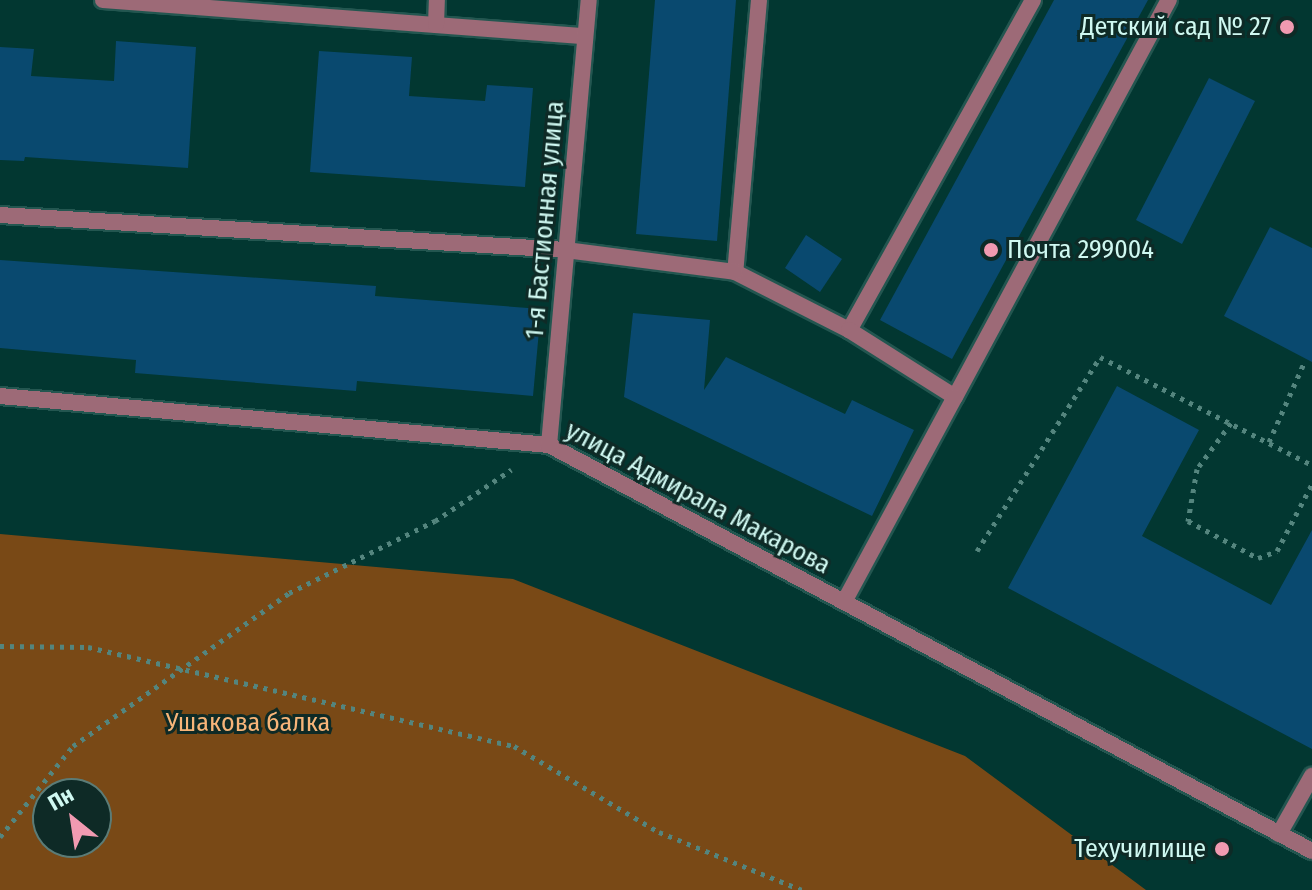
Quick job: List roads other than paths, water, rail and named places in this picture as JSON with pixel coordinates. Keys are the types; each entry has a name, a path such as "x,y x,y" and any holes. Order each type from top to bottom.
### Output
{"street":[{"path":"103,0 585,36"},
{"path":"436,25 437,0"},
{"name":"1-я Бастионная улица","path":"549,445 589,0"},
{"path":"735,272 759,0"},
{"path":"849,330 1033,0"},
{"path":"844,602 1169,0"},
{"path":"0,215 566,250 735,272 849,330 955,397"},
{"name":"улица Адмирала Макарова","path":"0,396 549,445 1312,851"},
{"path":"1279,834 1312,776"}],"place":[{"name":"Детский сад № 27","path":"1287,27"},
{"name":"Почта 299004","path":"991,250"},
{"name":"Техучилище","path":"1222,849"}],"park label":[{"name":"Ушакова балка","path":"248,723"}]}
